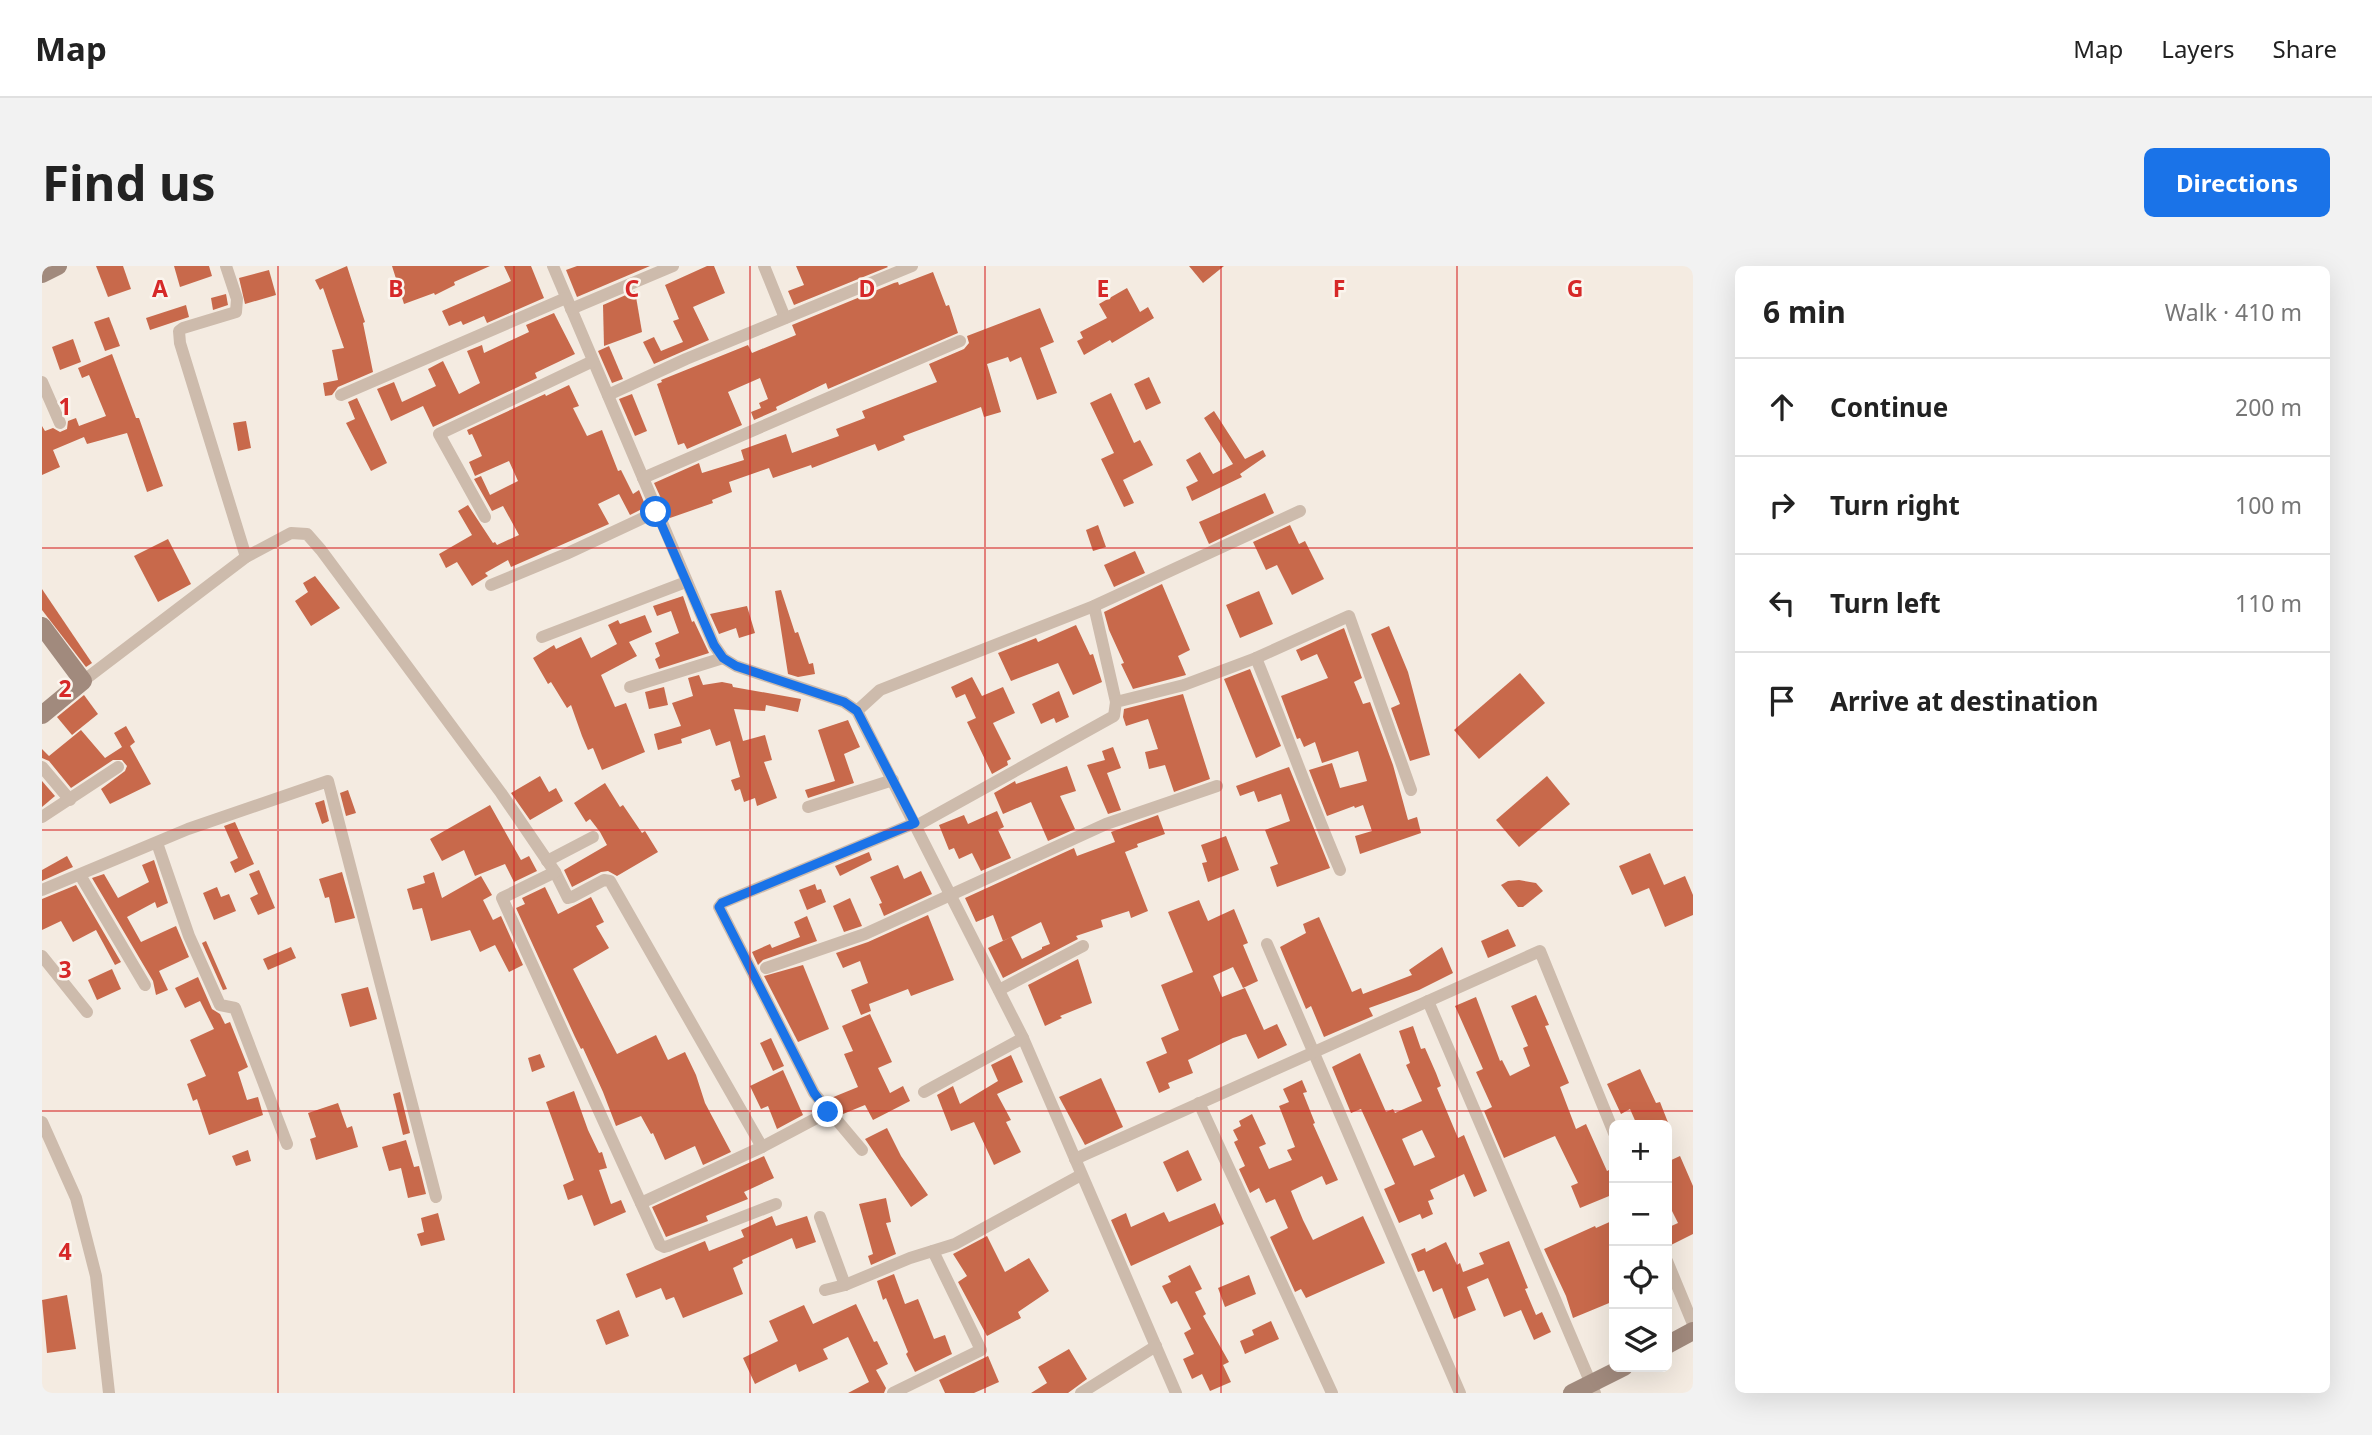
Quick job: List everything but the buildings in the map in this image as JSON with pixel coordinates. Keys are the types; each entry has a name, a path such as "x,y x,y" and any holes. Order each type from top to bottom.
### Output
{"street":[{"path":"42,274 58,266"},
{"path":"226,266 237,299 236,312 179,331 180,343 246,557"},
{"path":"553,266 714,645 723,658 736,666 844,702 857,711 1023,1038 1176,1393"},
{"path":"341,395 569,303 673,266"},
{"path":"764,266 785,318"},
{"path":"608,395 912,266"},
{"path":"643,478 960,341"},
{"path":"485,517 439,435 593,361"},
{"path":"42,382 60,423"},
{"path":"857,711 880,690 1094,606 1300,510"},
{"path":"491,585 656,512"},
{"path":"42,715 246,557 291,533 307,534 492,782 570,898 604,880 610,881 762,1147"},
{"path":"542,637 685,582"},
{"path":"862,1150 814,1093 719,907 722,903 916,824 1114,716 1116,702 1094,606"},
{"path":"1116,702 1184,685 1256,658 1349,616 1410,790"},
{"path":"42,626 83,681"},
{"path":"630,687 723,658"},
{"path":"1256,658 1340,870"},
{"path":"42,767 70,800"},
{"path":"42,817 118,767"},
{"path":"42,890 187,829 328,780 436,1197"},
{"path":"808,807 893,780"},
{"path":"766,968 865,934 1106,824 1217,786"},
{"path":"593,836 502,898 660,1245 664,1247 776,1204"},
{"path":"157,843 189,936 220,1005 235,1008 287,1144"},
{"path":"80,875 145,985"},
{"path":"1267,944 1460,1393"},
{"path":"999,990 1083,946"},
{"path":"1075,1159 1540,951 1609,1121"},
{"path":"42,956 87,1012"},
{"path":"1428,1001 1593,1388"},
{"path":"924,1092 1023,1038"},
{"path":"1199,1103 1332,1393"},
{"path":"641,1203 762,1147 828,1112"},
{"path":"42,1122 76,1198 96,1276 109,1393"},
{"path":"825,1290 955,1244 1082,1175"},
{"path":"820,1217 845,1285"},
{"path":"892,1393 981,1350 933,1251"},
{"path":"1672,1273 1693,1324"},
{"path":"1672,1342 1693,1331"},
{"path":"1081,1393 1156,1346"},
{"path":"1572,1393 1593,1388 1617,1372"}],"route":[{"path":"656,512 685,582 714,645 723,658 736,666 844,702 857,711 915,823 722,903 719,907 814,1093 828,1112"}]}
